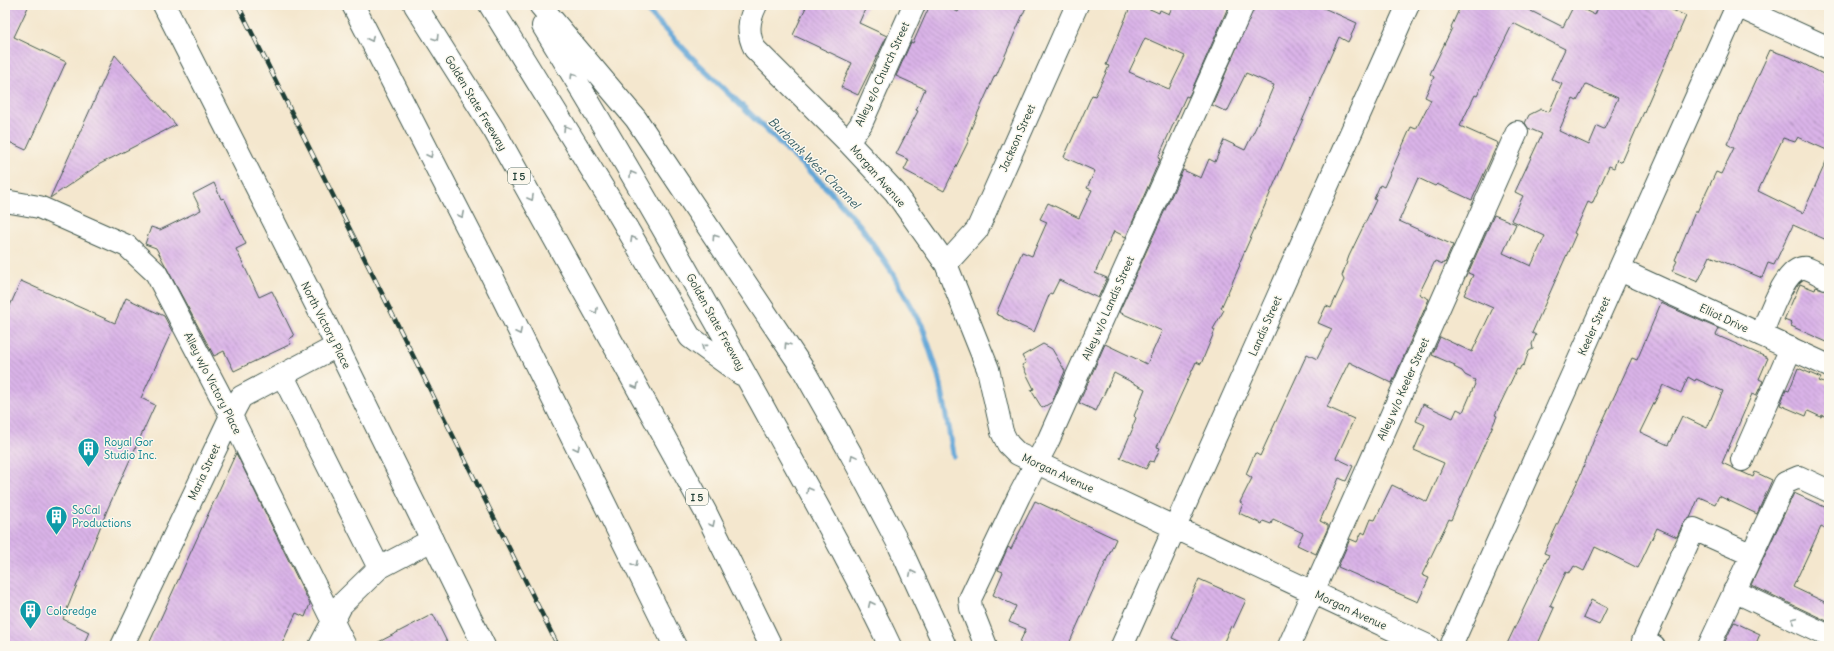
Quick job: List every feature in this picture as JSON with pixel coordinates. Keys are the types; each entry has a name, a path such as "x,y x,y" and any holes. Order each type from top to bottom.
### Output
{"main road":[{"name":"North Victory Place","path":"164,5 337,346 484,646"},
{"path":"353,5 489,270 675,646"},
{"name":"Golden State Freeway","path":"416,5 494,130 617,352 705,511 771,646"},
{"path":"490,5 614,206 690,337 747,378"},
{"name":"Golden State Freeway","path":"530,5 601,120 747,378 864,591 890,646"},
{"path":"540,5 636,119 803,369 851,454 898,543 945,646"},
{"name":"Morgan Avenue","path":"756,5 750,21 750,38 755,49 848,142 895,192 946,264 988,370 1005,438 1008,444 1018,454 1428,646"},
{"name":"Alley e/o Church Street","path":"848,142 861,124 914,5"},
{"name":"Jackson Street","path":"946,264 977,230 1077,5"},
{"name":"Alley w/o Landis Street","path":"986,646 971,608 970,599 1018,496 1048,440 1244,5"},
{"name":"Landis Street","path":"1122,646 1176,528 1408,5"},
{"path":"1736,5 1829,48"},
{"name":"Keeler Street","path":"1451,646 1620,270 1736,5"},
{"name":"Alley w/o Keeler Street","path":"1289,646 1517,132"},
{"name":"Alley w/o Victory Place","path":"5,201 39,207 127,246 156,273 333,619 345,646"},
{"path":"1761,335 1786,279 1796,270 1806,268 1829,279"},
{"name":"Elliot Drive","path":"1620,270 1829,366"},
{"name":"Maria Street","path":"122,646 230,416 241,397 337,346"},
{"path":"1742,460 1791,348"},
{"path":"283,376 379,568"},
{"path":"1709,646 1750,554 1785,483 1799,478 1829,491"},
{"path":"1654,646 1643,641 1694,529 1750,554"},
{"path":"320,646 342,604 379,568 432,540"},
{"path":"1734,591 1829,636"}],"building":[{"path":"5,5 29,5 14,37 66,62 26,150 5,140"},
{"path":"807,5 867,5 859,23 887,36 858,95 841,87 852,63 793,35"},
{"path":"930,5 943,5 958,12 961,5 1027,5 972,126 967,139 969,140 944,191 904,170 909,160 896,154 918,111 916,110 925,89 896,76"},
{"path":"1131,5 1141,10 1143,6 1159,13 1160,10 1169,14 1173,5 1229,5 1190,94 1188,97 1186,96 1158,158 1160,159 1126,237 1114,231 1095,273 1107,278 1098,298 1059,280 1052,294 1050,293 1034,332 996,314 1022,252 1032,256 1047,222 1040,219 1048,203 1079,218 1092,190 1087,188 1095,171 1064,157 1092,95 1095,96 1109,66 1106,65","holes":["1145,38 1185,56 1169,89 1129,72"]},
{"path":"1255,5 1317,5 1357,23 1348,42 1339,37 1239,264 1240,265 1221,308 1224,310 1213,329 1215,330 1201,364 1196,362 1157,447 1160,448 1154,462 1150,461 1146,469 1120,458 1133,428 1136,418 1134,416 1145,389 1114,373 1096,411 1079,403 1105,344 1147,364 1162,331 1119,312 1183,170 1201,178 1209,159 1215,162 1224,140 1245,150 1257,125 1274,85 1246,73 1227,112 1212,105"},
{"path":"1461,5 1519,5 1563,27 1574,5 1595,15 1599,5 1661,5 1686,16 1622,162 1617,159 1614,168 1609,166 1592,204 1588,202 1574,233 1576,234 1532,333 1536,335 1532,344 1533,349 1529,351 1524,365 1521,366 1519,370 1517,369 1495,415 1497,416 1451,520 1449,519 1422,575 1429,578 1418,602 1338,567 1350,539 1357,542 1362,532 1365,534 1371,519 1375,520 1392,485 1427,502 1444,463 1414,450 1425,425 1416,421 1423,404 1453,418 1457,409 1463,412 1475,384 1475,380 1454,367 1455,365 1432,355 1440,337 1472,352 1493,308 1464,295 1473,275 1468,273 1494,215 1516,224 1503,253 1531,266 1545,236 1511,220 1523,196 1515,192 1542,134 1528,128 1525,123 1529,115 1541,109 1549,112 1562,84 1551,79 1565,49 1513,23 1477,96 1475,95 1460,126 1498,143 1472,200 1437,184 1435,186 1418,178 1399,221 1453,245 1445,263 1444,262 1443,264 1435,261 1419,294 1429,299 1392,383 1349,362 1327,407 1354,419 1336,458 1353,466 1346,481 1339,478 1320,521 1328,525 1328,528 1316,554 1297,545 1303,533 1273,519 1271,524 1263,521 1262,524 1239,513 1243,504 1240,502 1252,478 1246,474 1255,453 1260,456 1307,354 1317,359 1332,329 1318,323 1326,306 1331,308 1344,280 1342,276 1349,256 1376,200 1374,199 1380,185 1384,187 1411,127 1416,129 1431,100 1425,97 1434,77 1430,74 1452,28 1451,27","holes":["1586,84 1618,98 1604,129 1597,126 1589,145 1559,131 1573,99 1577,101"]},
{"path":"1770,50 1790,57 1827,76 1823,84 1829,87 1829,151 1798,137 1795,142 1783,138 1758,191 1803,213 1829,155 1829,241 1793,225 1774,265 1768,263 1762,278 1710,256 1698,282 1672,271 1677,261 1675,260 1695,212 1697,212 1716,172 1721,174 1734,148 1727,144"},
{"path":"115,55 176,125 100,164 50,198"},
{"path":"214,183 221,199 224,198 246,244 236,249 259,297 272,291 294,336 289,339 291,344 234,371 224,351 214,356 156,248 145,244 151,227 160,230 201,210 193,194"},
{"path":"21,281 115,323 126,298 164,316 172,331 141,398 155,405 108,508 63,619 89,632 83,646 5,646 5,317"},
{"path":"1800,284 1815,290 1816,287 1829,291 1829,343 1791,326 1792,323 1784,320"},
{"path":"1661,303 1719,329 1716,335 1768,358 1759,379 1763,381 1756,396 1752,394 1722,463 1753,477 1755,472 1772,480 1757,514 1719,496 1715,504 1699,497 1690,518 1683,523 1677,537 1657,528 1638,568 1595,547 1584,571 1574,566 1571,571 1568,573 1566,572 1550,606 1554,608 1537,646 1506,646 1549,555 1544,553 1580,476 1593,442 1632,358 1637,360","holes":["1688,377 1695,381 1696,379 1723,391 1707,428 1682,416 1668,445 1640,432 1663,385 1681,393"]},
{"path":"1043,344 1052,349 1065,371 1052,402 1042,408 1031,390 1034,389 1022,365 1026,363 1022,356"},
{"path":"1798,368 1821,378 1819,381 1829,385 1829,418 1822,415 1821,417 1808,411 1806,416 1780,405 1786,390 1789,391"},
{"path":"236,453 310,604 305,617 296,613 281,646 148,646"},
{"path":"1794,493 1829,509 1829,531 1821,527 1793,587 1829,604 1829,622 1751,585"},
{"path":"1035,501 1116,539 1068,646 1018,646 1026,629 1009,622 1016,606 993,595 1003,572 998,570 1008,547 1011,549"},
{"path":"1199,579 1246,600 1233,628 1231,626 1222,646 1190,646 1172,638"},
{"path":"1591,600 1607,608 1599,625 1583,618"},
{"path":"433,614 449,646 371,646"},
{"path":"1734,622 1760,634 1755,646 1723,646"}],"waterway":[{"name":"Burbank West Channel","path":"642,5 695,61 828,189 861,227 892,272 922,326 939,377 954,456"}],"railway":[{"path":"238,5 558,646"}],"place":[{"name":"Royal Gor Studio Inc.","path":"88,468"},
{"name":"SoCal Productions","path":"57,536"},
{"name":"Coloredge","path":"31,630"}]}
